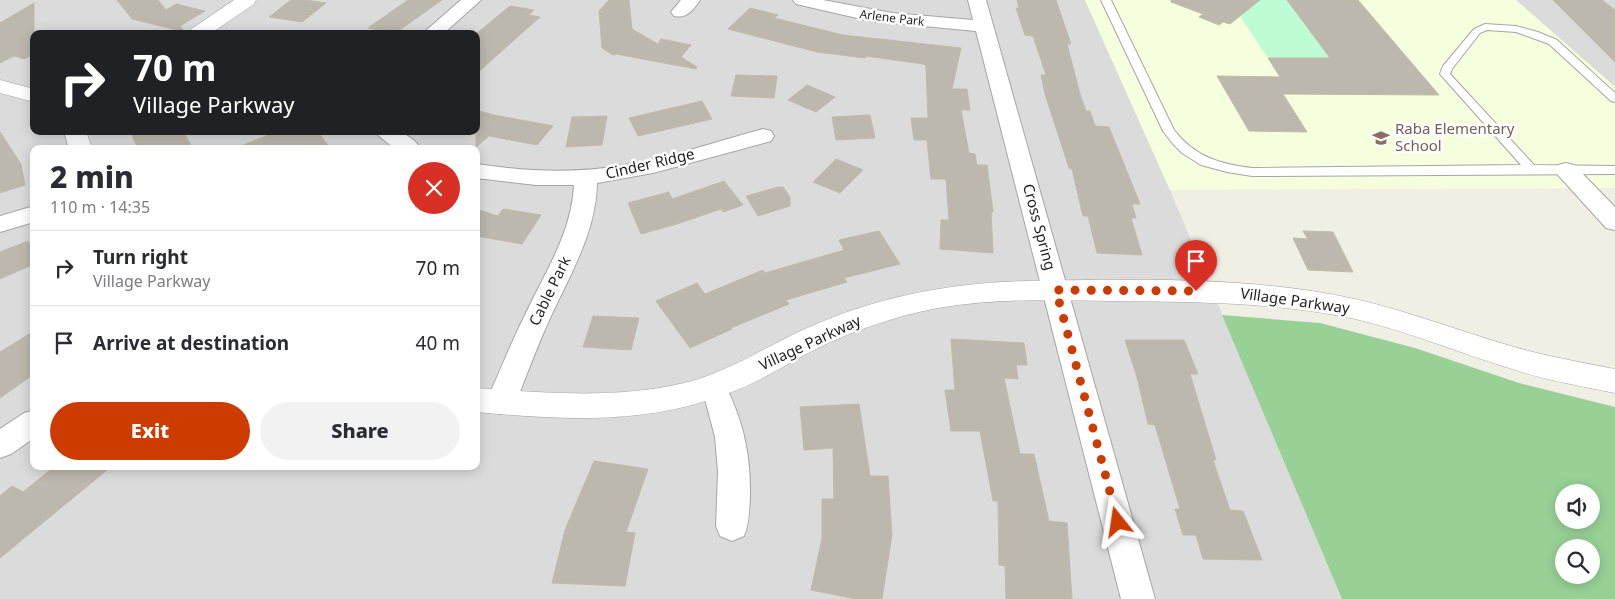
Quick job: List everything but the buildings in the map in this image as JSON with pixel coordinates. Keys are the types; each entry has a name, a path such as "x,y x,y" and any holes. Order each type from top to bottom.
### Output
{"street":[{"path":"203,30 247,0"},
{"path":"436,30 472,0"},
{"name":"Arlene Park","path":"802,0 878,18 908,22 984,26"},
{"name":"Cross Spring","path":"977,0 1138,599"},
{"path":"0,86 30,95"},
{"path":"390,135 404,145"},
{"name":"Cinder Ridge","path":"480,172 524,177 586,177 637,170 763,136"},
{"path":"1566,170 1615,222"},
{"name":"Cable Park","path":"489,401 536,319 575,239 585,202 586,177"},
{"path":"0,224 30,215"},
{"name":"Village Parkway","path":"489,401 591,408 653,402 712,387 746,373 815,337 855,320 896,308 938,298 981,292 1056,290 1216,292 1261,294 1308,300 1405,323 1513,358 1615,381"},
{"path":"712,387 721,402 733,450 735,484 732,526"},
{"path":"0,445 30,425"}],"lane":[{"path":"1106,0 1169,131 1178,145 1189,154 1205,162 1223,168 1252,172 1615,170"},
{"path":"1531,169 1445,74 1446,68 1477,31 1485,27 1516,29 1535,34 1553,42 1615,99"}],"shaded area":[{"path":"0,0 1085,0 1170,190 1342,599 0,599"},
{"name":"Raba Elementary School","path":"1085,0 1516,0 1615,87 1615,188 1170,190"},
{"path":"1516,0 1615,0 1615,87"}],"green space":[{"path":"1260,0 1287,0 1330,58 1268,58 1240,16"},
{"path":"1222,315 1320,323 1415,348 1519,383 1615,407 1615,599 1342,599"}],"place":[{"name":"Raba Elementary School","path":"1381,138"}],"route":[{"path":"1118,522 1056,290 1196,291"}]}
